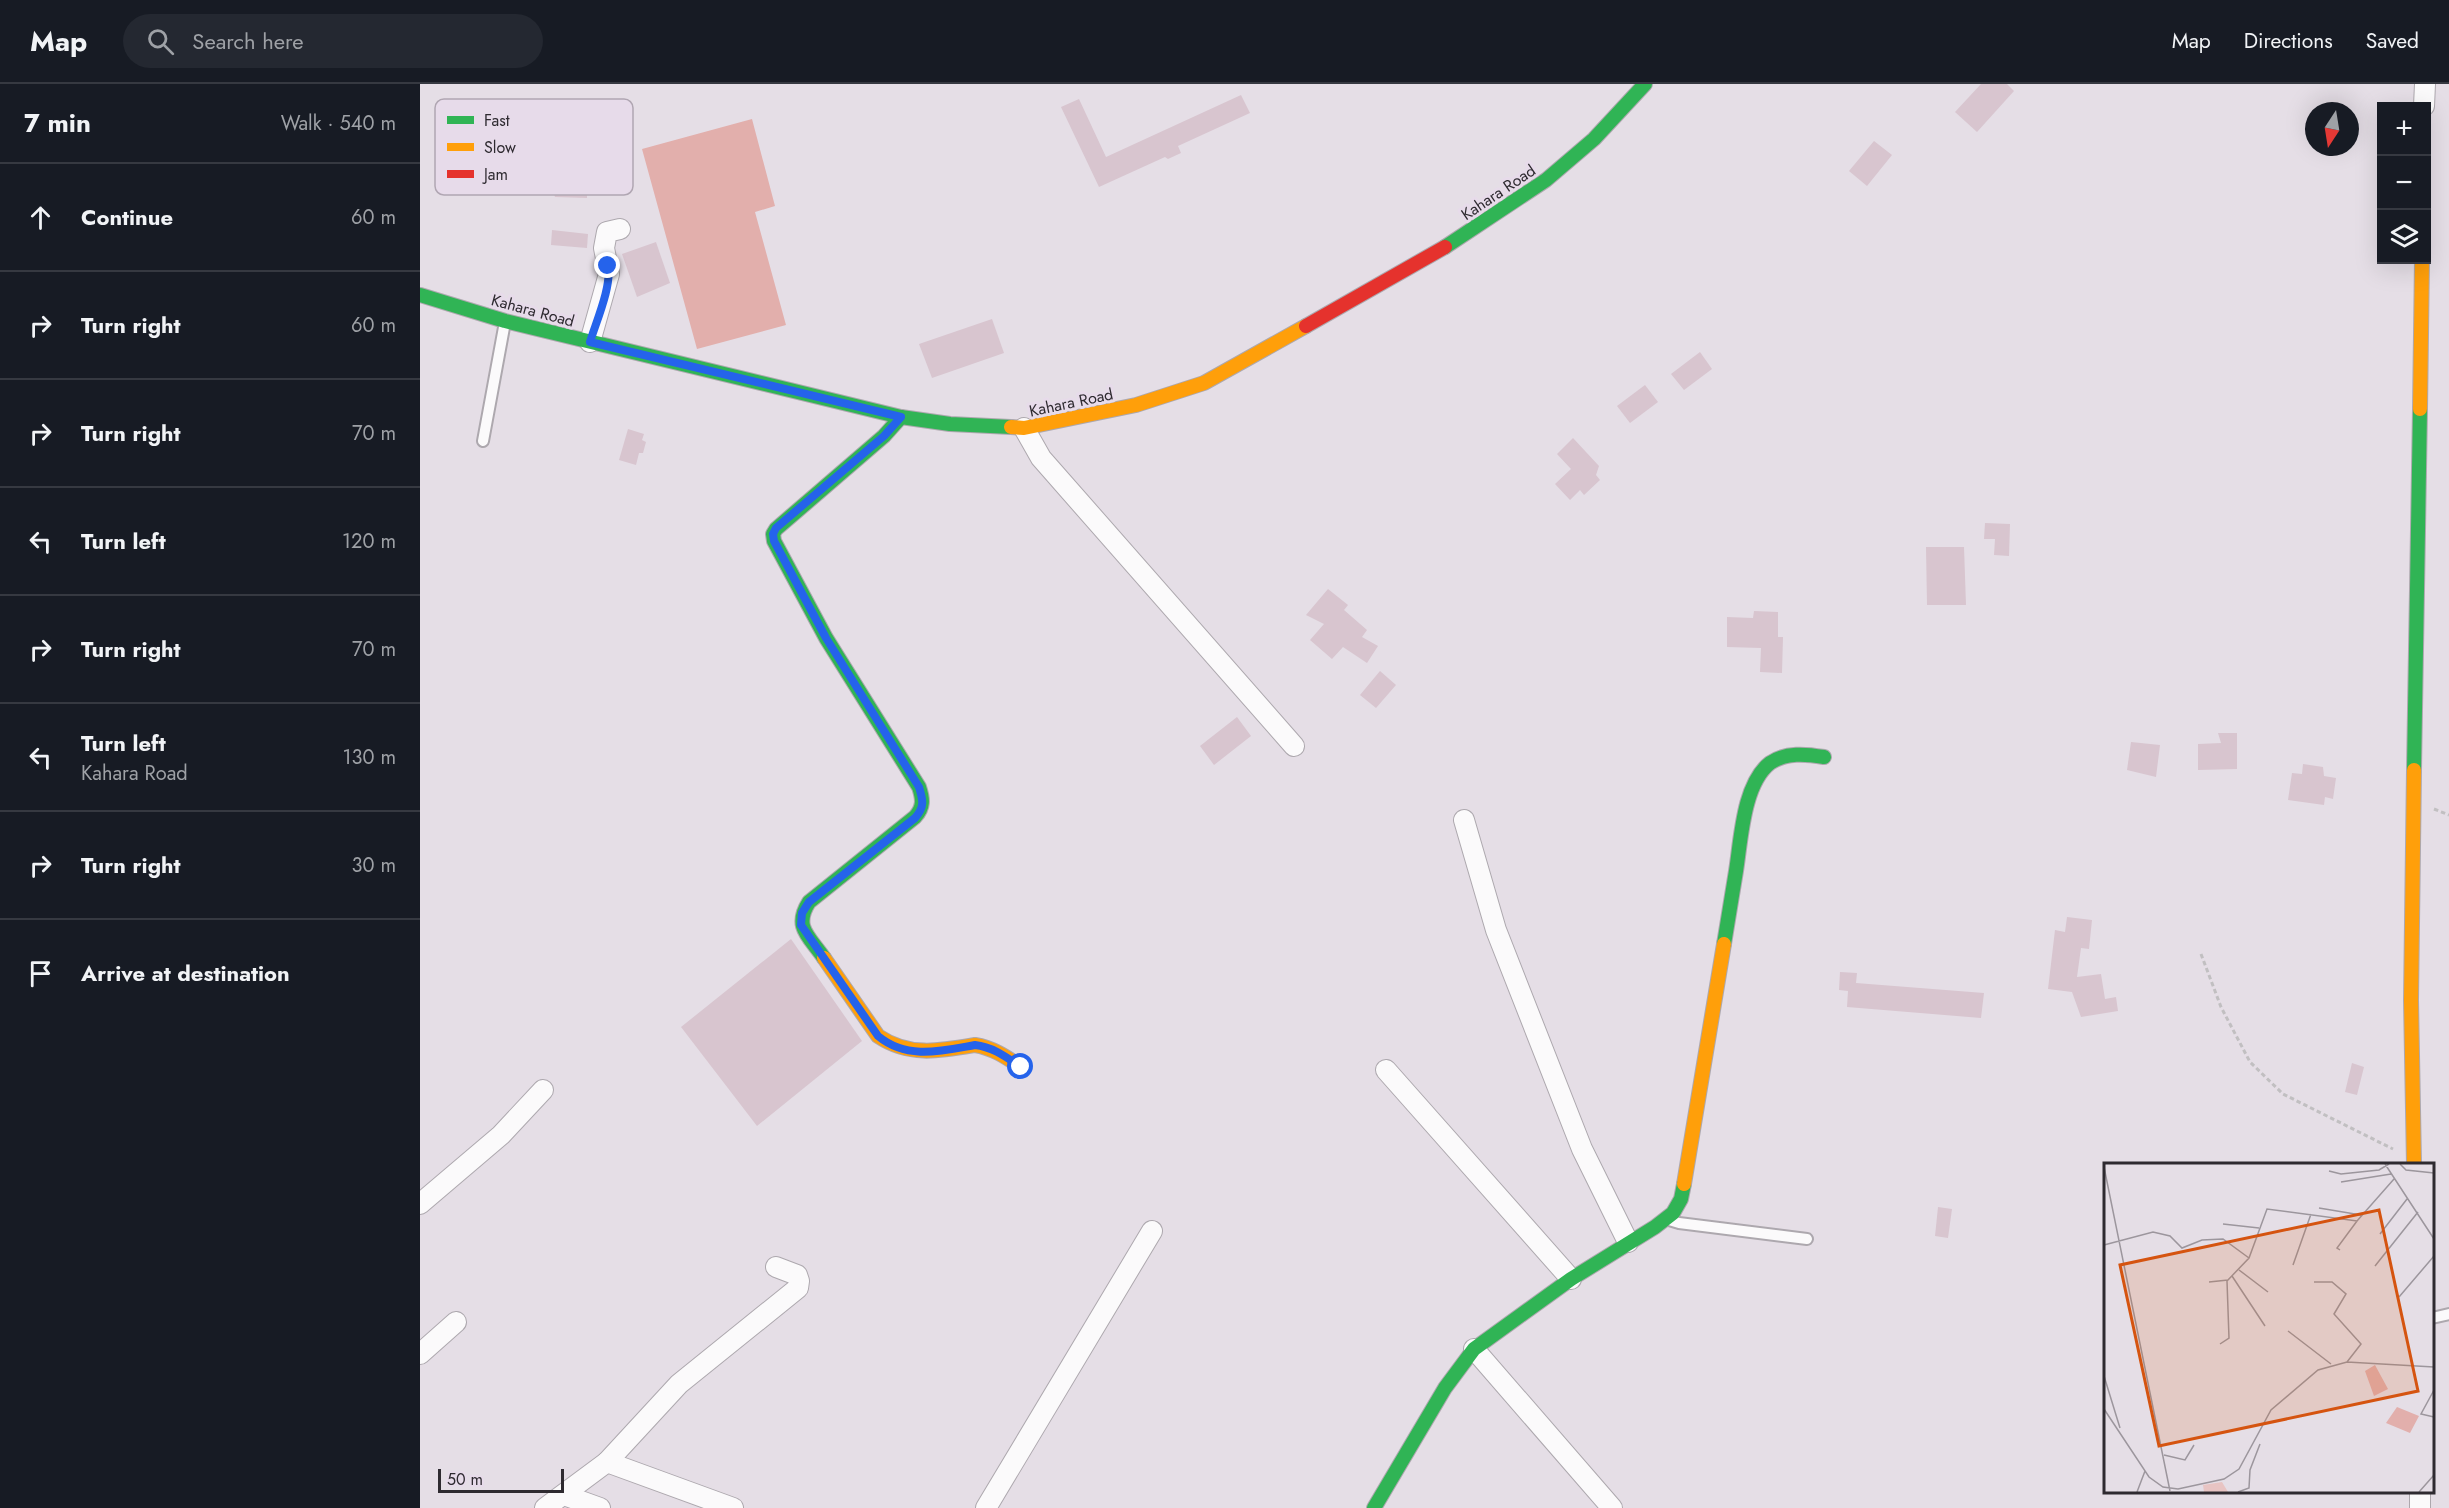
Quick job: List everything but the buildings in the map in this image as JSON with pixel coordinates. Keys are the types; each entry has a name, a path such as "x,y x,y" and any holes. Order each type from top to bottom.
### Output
{"street":[{"name":"Kahara Road","path":"420,295 505,321 901,417 950,424 1024,428 1136,405 1204,383 1225,372 1448,246 1546,180 1594,139 1645,84"},
{"path":"2424,102 2425,84"},
{"path":"590,342 609,273 604,248 607,232 620,229"},
{"path":"2414,1162 2411,1000 2422,264"},
{"path":"901,417 884,436 776,528 773,534 774,541 826,638 919,787 923,800 922,810 915,818 809,902 802,913 801,925 878,1036 888,1044 904,1051 921,1053 975,1045 984,1046 996,1050 1021,1067"},
{"path":"1024,428 1041,458 1294,746"},
{"path":"1374,1508 1445,1388 1474,1349 1571,1279 1673,1213 1681,1199 1701,1091 1721,954 1742,836 1754,786 1764,768 1777,757 1804,754 1824,757"},
{"path":"1464,820 1496,930 1582,1149 1628,1242"},
{"path":"1386,1070 1571,1279"},
{"path":"420,1204 501,1135 543,1090"},
{"path":"986,1508 1152,1232"},
{"path":"545,1508 607,1462 679,1384 798,1288 797,1275 776,1267"},
{"path":"420,1354 456,1322"},
{"path":"1474,1349 1612,1508"},
{"path":"607,1462 733,1508"},
{"path":"564,1495 600,1508"}],"lane":[{"path":"483,441 505,321"},
{"path":"1666,1218 1679,1223 1807,1239"},
{"path":"2434,1318 2449,1314"}],"path":[{"path":"2201,954 2221,1007 2250,1062 2283,1094 2414,1162"}],"shaded area":[{"path":"752,119 775,206 755,212 786,325 697,349 642,149"}],"traffic: fast":[{"path":"1445,247 1546,180 1594,139 1645,84"},
{"path":"420,295 505,321 901,417 950,424 1011,427"},
{"path":"2414,770 2420,409"},
{"path":"824,958 808,937 803,925 802,918 809,902 915,817 920,810 922,799 919,787 826,638 774,541 773,534 884,436 901,417"},
{"path":"1724,944 1742,829 1754,784 1761,772 1776,759 1796,755 1824,757"},
{"path":"1374,1508 1445,1388 1474,1349 1571,1279 1655,1227 1673,1213 1681,1199 1684,1184"}],"traffic: slow":[{"path":"2420,409 2422,264"},
{"path":"1011,427 1024,428 1136,405 1204,383 1306,326"},
{"path":"2414,770 2411,1000 2414,1163"},
{"path":"1684,1184 1724,944"},
{"path":"824,958 878,1036 890,1043 925,1051 982,1046 1005,1056 1021,1067"}],"traffic: jam":[{"path":"1306,326 1445,247"}],"route":[{"path":"608,266 606,287 590,342 901,417 884,436 776,528 773,534 774,541 826,638 919,787 923,800 922,810 915,818 809,902 802,913 801,925 878,1036 888,1044 904,1051 921,1053 975,1045 984,1046 996,1050 1021,1067"}]}
